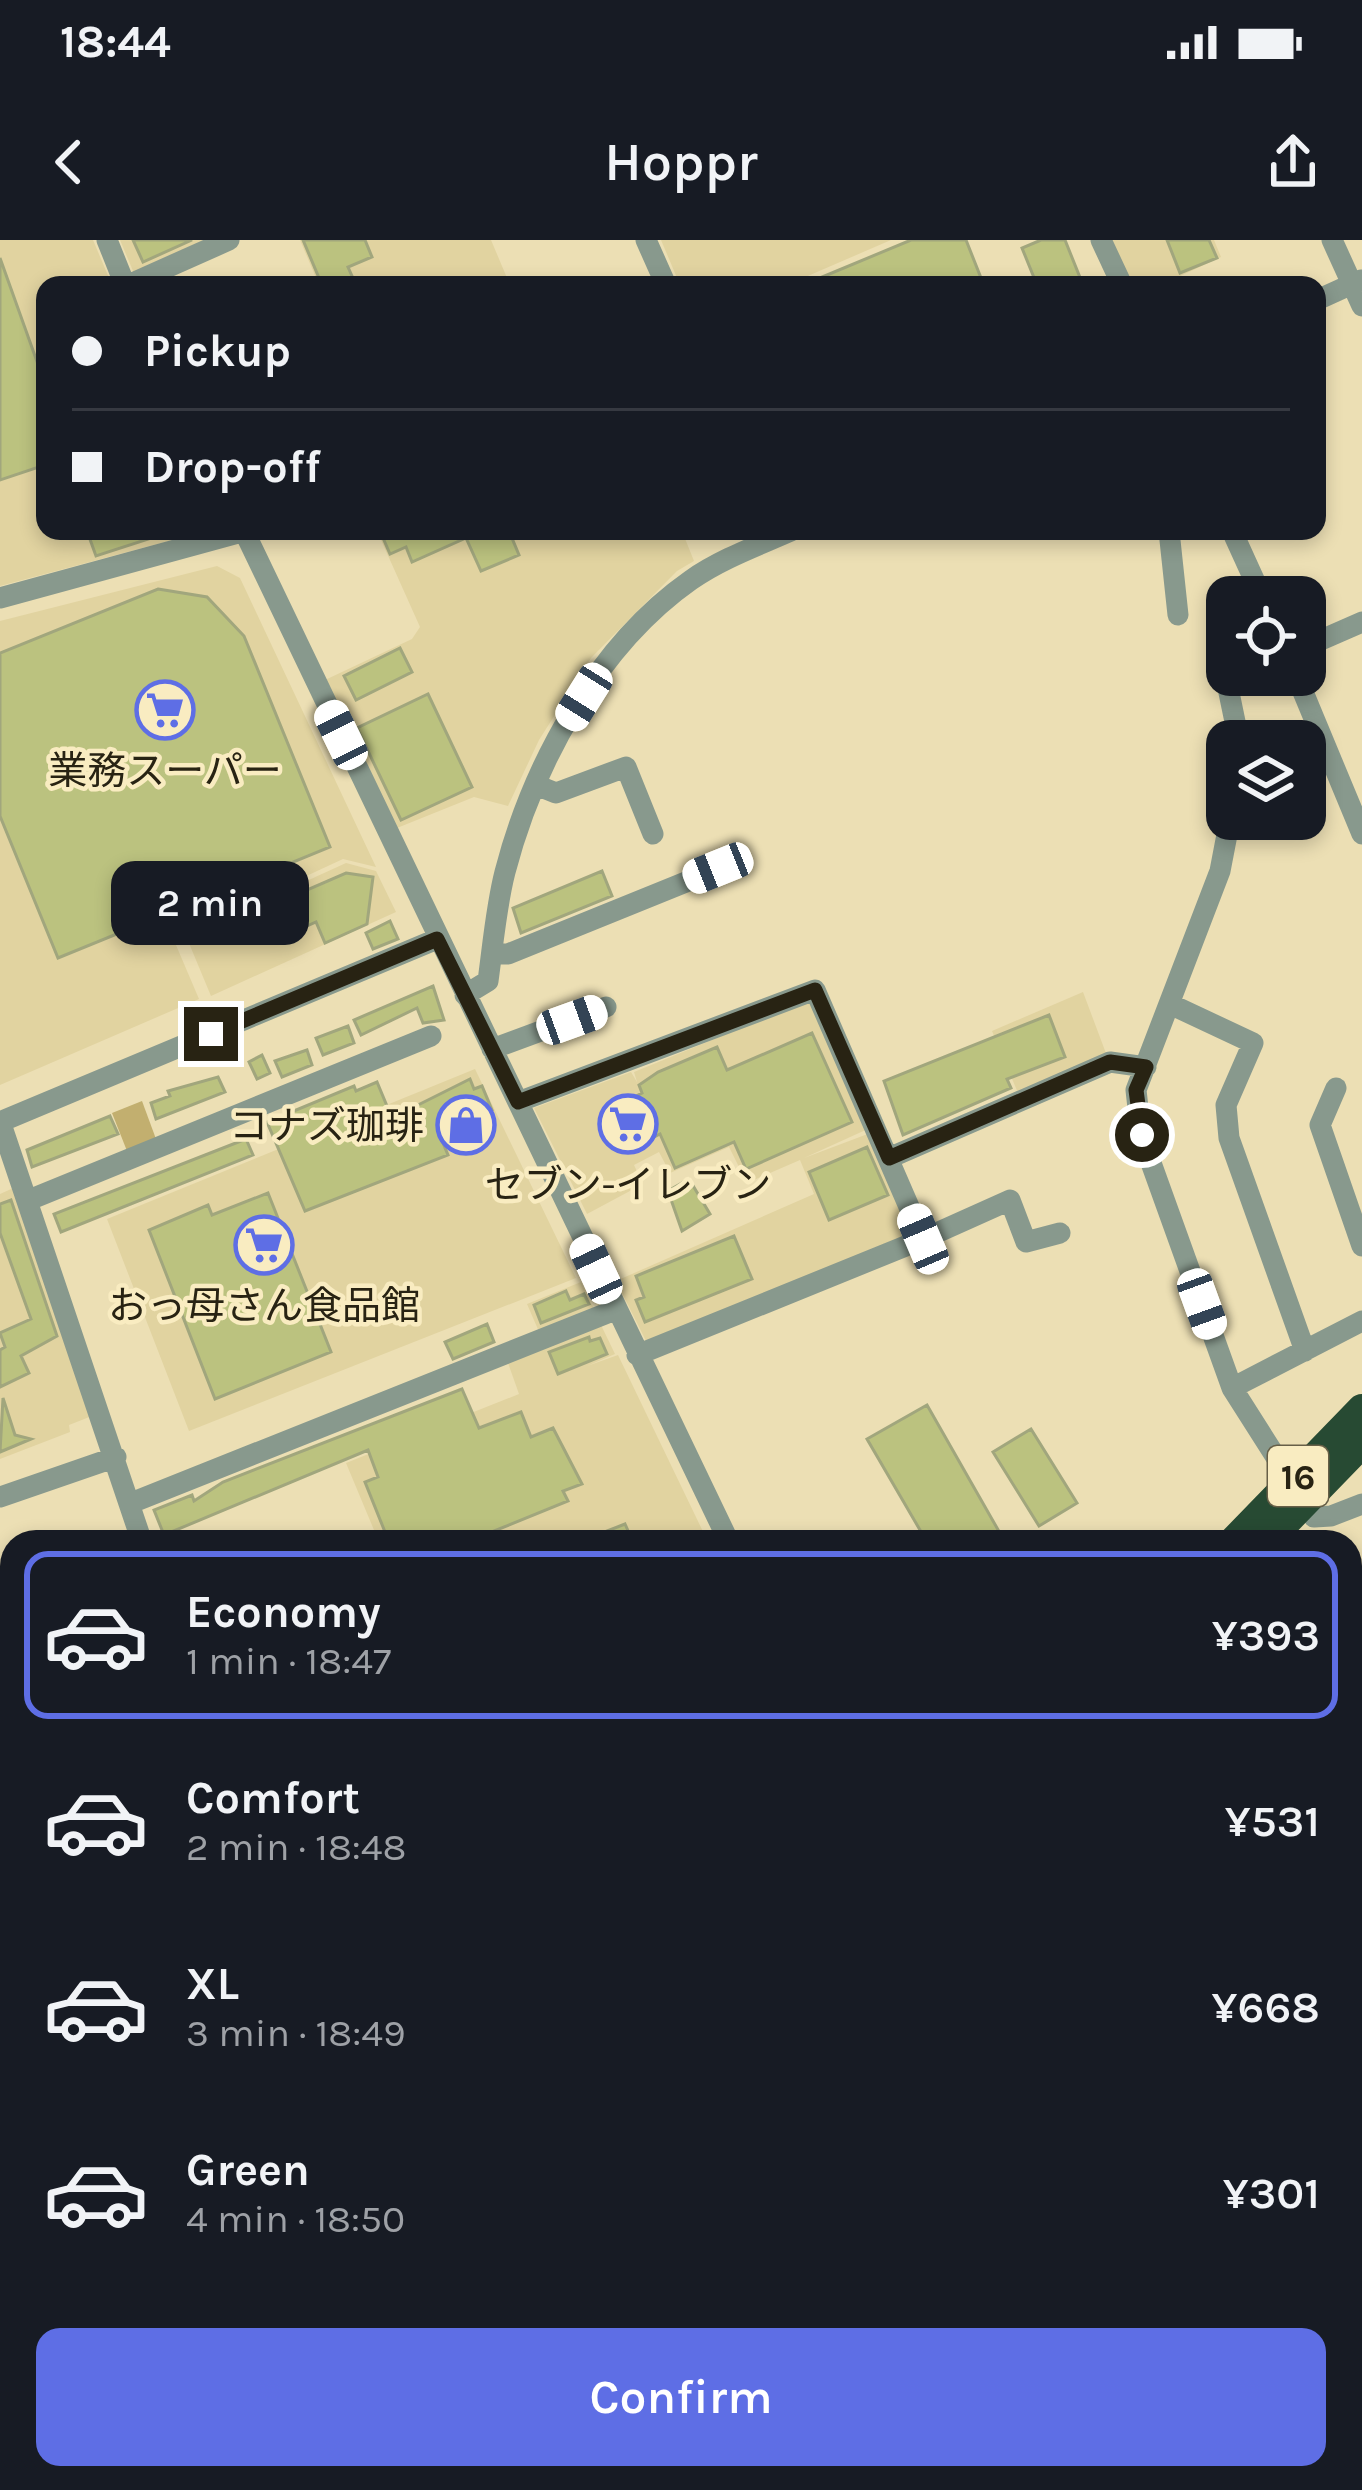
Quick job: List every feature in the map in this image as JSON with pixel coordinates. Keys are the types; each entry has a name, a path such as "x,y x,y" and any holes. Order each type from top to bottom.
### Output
{"highway":[{"name":"16","path":"1278,1530 1296,1494 1362,1409"},
{"name":"16","path":"1249,1530 1362,1443"}],"street":[{"path":"106,240 123,276"},
{"path":"147,276 229,240"},
{"path":"646,240 662,276"},
{"path":"1101,240 1118,276"},
{"path":"1332,240 1357,282 1362,306"},
{"path":"1326,296 1357,282"},
{"path":"0,598 211,540"},
{"path":"248,540 723,1530"},
{"path":"465,994 488,982 504,874 536,784 584,697 641,625 690,580 768,540"},
{"path":"1170,540 1178,615"},
{"path":"1236,540 1252,576"},
{"path":"1326,638 1362,622"},
{"path":"1305,696 1362,834"},
{"path":"536,784 556,793 626,767 652,834"},
{"path":"1226,840 1220,871 1172,1006 1136,1090 1142,1135 1232,1388 1314,1517 1362,1504"},
{"path":"492,953 508,954 718,868"},
{"path":"133,1530 116,1457 28,1200 5,1150 0,1121 437,939"},
{"path":"518,1102 815,990 923,1239"},
{"path":"1172,1006 1253,1043 1226,1105 1229,1138 1305,1351"},
{"path":"492,1049 606,1007"},
{"path":"28,1200 430,1036"},
{"path":"889,1158 1110,1062 1146,1067"},
{"path":"1336,1088 1320,1125 1362,1246"},
{"path":"637,1355 1010,1200 1026,1242 1060,1233"},
{"path":"130,1503 616,1310"},
{"path":"1232,1388 1362,1321"},
{"path":"0,1497 116,1457"}],"shaded area":[{"path":"0,240 93,240 108,276 36,276 36,540 172,540 0,586"},
{"path":"120,240 224,240 141,276 135,276"},
{"path":"300,240 491,240 506,276 315,276"},
{"path":"661,240 891,240 808,276 676,276"},
{"path":"1109,240 1214,240 1221,257 1180,276 1124,276"},
{"path":"381,540 686,540 694,561 677,571 591,658 539,740 508,806 474,797 397,828 325,680 412,639 420,627"},
{"path":"217,566 240,578 376,867 343,859 173,938 199,999 0,1085 0,621"},
{"path":"346,863 376,871 396,912 211,996 186,936"},
{"path":"1083,992 1107,1056 1018,1093 992,1031"},
{"path":"807,1001 817,1008 870,1128 804,1158 873,1132 912,1234 647,1343 616,1281 814,1194 800,1160 747,1183 729,1147 670,1173 659,1152 634,1165 643,1184 587,1214 534,1108 631,1072 637,1082 634,1072"},
{"path":"475,1069 576,1278 189,1431 107,1219"},
{"path":"142,1101 156,1139 127,1151 112,1113"},
{"path":"20,1185 97,1414 69,1425 70,1432 0,1459 0,1194"},
{"path":"581,1282 595,1311 540,1334 527,1304"},
{"path":"601,1325 615,1354 587,1366 618,1355 702,1530 374,1530 346,1463 519,1394 508,1363"}],"building":[{"path":"133,240 192,240 143,262"},
{"path":"303,240 365,240 372,257 348,267 352,276 318,276"},
{"path":"911,240 966,240 980,276 825,276"},
{"path":"1041,240 1065,240 1079,276 1033,276 1022,248"},
{"path":"1167,240 1209,240 1217,258 1180,273"},
{"path":"0,258 36,359 36,468 0,480"},
{"path":"90,540 145,540 96,556"},
{"path":"384,540 462,540 412,562 406,547 390,554"},
{"path":"467,540 513,540 519,555 481,571"},
{"path":"158,589 207,597 244,636 330,847 58,958 0,816 0,653"},
{"path":"400,648 412,672 356,700 344,676"},
{"path":"428,694 472,787 401,820 357,728"},
{"path":"602,871 612,896 521,933 513,908"},
{"path":"346,873 373,877 367,924 325,943 316,922 276,940 263,909"},
{"path":"390,921 398,939 373,949 366,933"},
{"path":"433,986 444,1020 423,1023 417,1008 361,1035 354,1020"},
{"path":"1049,1015 1065,1057 1007,1079 1011,1088 903,1135 884,1081"},
{"path":"348,1026 354,1043 323,1055 316,1038"},
{"path":"812,1033 852,1122 746,1169 734,1142 675,1168 660,1134 627,1151 607,1111 642,1093 639,1085 658,1072 717,1047 727,1070"},
{"path":"307,1050 312,1065 282,1077 275,1061"},
{"path":"262,1055 270,1073 257,1079 249,1062"},
{"path":"218,1077 225,1092 156,1119 151,1103 170,1096 168,1091"},
{"path":"470,1079 474,1089 482,1086 492,1110 481,1115 485,1125 443,1143 448,1155 305,1211 267,1122 354,1086 356,1091 377,1082 392,1118"},
{"path":"110,1116 118,1134 32,1167 27,1150"},
{"path":"246,1139 253,1155 61,1232 54,1214"},
{"path":"867,1147 888,1195 829,1220 809,1172"},
{"path":"689,1179 710,1214 682,1231 668,1191"},
{"path":"268,1193 331,1352 215,1399 149,1230 208,1205 212,1215"},
{"path":"11,1200 57,1336 21,1356 29,1373 0,1387 0,1350 5,1347 0,1333 31,1319 0,1233 0,1204"},
{"path":"734,1236 752,1279 645,1322 636,1300 644,1297 636,1276"},
{"path":"566,1291 570,1300 584,1294 589,1304 541,1323 534,1305"},
{"path":"487,1324 494,1342 453,1359 445,1342"},
{"path":"589,1337 590,1341 600,1338 607,1354 558,1374 549,1352"},
{"path":"462,1389 479,1428 521,1412 531,1437 553,1428 582,1484 563,1491 568,1501 497,1530 384,1530 365,1482 378,1477 368,1450 176,1530 162,1530 154,1510 192,1495 194,1501 223,1482"},
{"path":"3,1398 15,1435 31,1439 0,1452"},
{"path":"927,1405 998,1530 920,1530 867,1439"},
{"path":"1031,1429 1077,1503 1039,1526 993,1452"}],"place":[{"name":"業務スーパー","path":"165,710"},
{"name":"セブン-イレブン","path":"628,1124"},
{"name":"コナズ珈琲","path":"466,1125"},
{"name":"おっ母さん食品館","path":"264,1245"}],"route":[{"path":"211,1034 437,939 518,1102 815,990 889,1158 1110,1062 1146,1067 1136,1090 1142,1135"}]}
